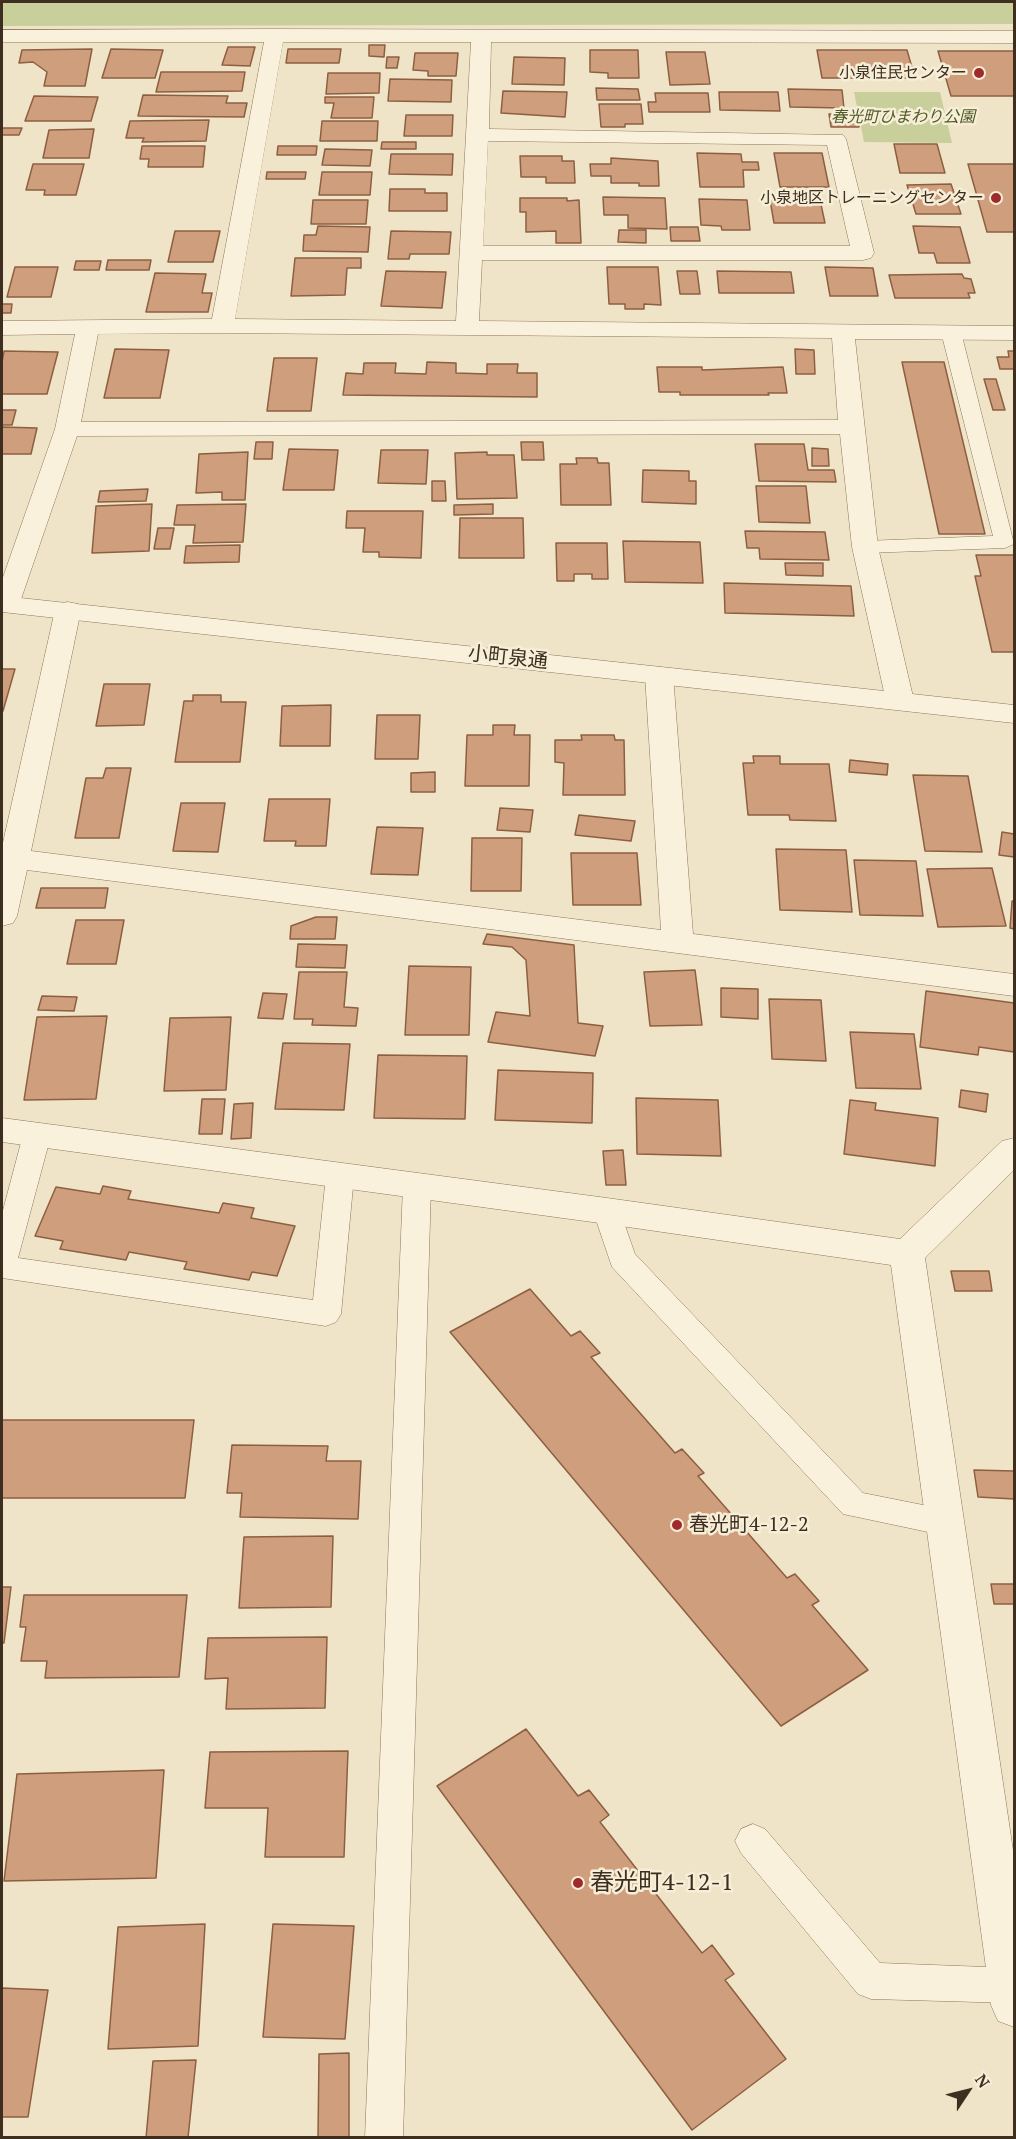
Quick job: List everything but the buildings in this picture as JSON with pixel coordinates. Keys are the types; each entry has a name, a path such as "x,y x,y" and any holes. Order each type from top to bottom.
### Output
{"street":[{"path":"222,326 275,35"},
{"path":"2,36 1014,37"},
{"path":"467,330 481,36"},
{"path":"471,253 862,253 836,139 478,135"},
{"path":"2,328 222,326 467,330 1014,333"},
{"path":"4,604 67,429 88,328"},
{"path":"843,332 850,428 865,547 900,701"},
{"path":"67,429 850,428"},
{"name":"小町泉通","path":"4,604 1014,714"},
{"path":"2,916 8,857 68,610"},
{"path":"659,675 678,944"},
{"path":"8,857 1014,985"},
{"path":"2,1131 607,1211 907,1254"},
{"path":"907,1254 1014,1150"},
{"path":"907,1254 1013,1995"}],"lane":[{"path":"865,547 1005,542 951,332"},
{"path":"38,1135 2,1266 326,1314 340,1176"},
{"path":"384,2138 417,1186"},
{"path":"607,1211 621,1259 854,1505 947,1522"},
{"path":"753,1841 871,1981 1013,1995"}],"green space":[{"path":"2,2 1014,2 1014,24 2,26"},
{"name":"春光町ひまわり公園","path":"854,92 940,92 952,143 864,142"}],"place":[{"name":"小泉住民センター","path":"979,73"},
{"name":"小泉地区トレーニングセンター","path":"996,198"},
{"name":"春光町4-12-2","path":"677,1525"},
{"name":"春光町4-12-1","path":"578,1883"}]}
